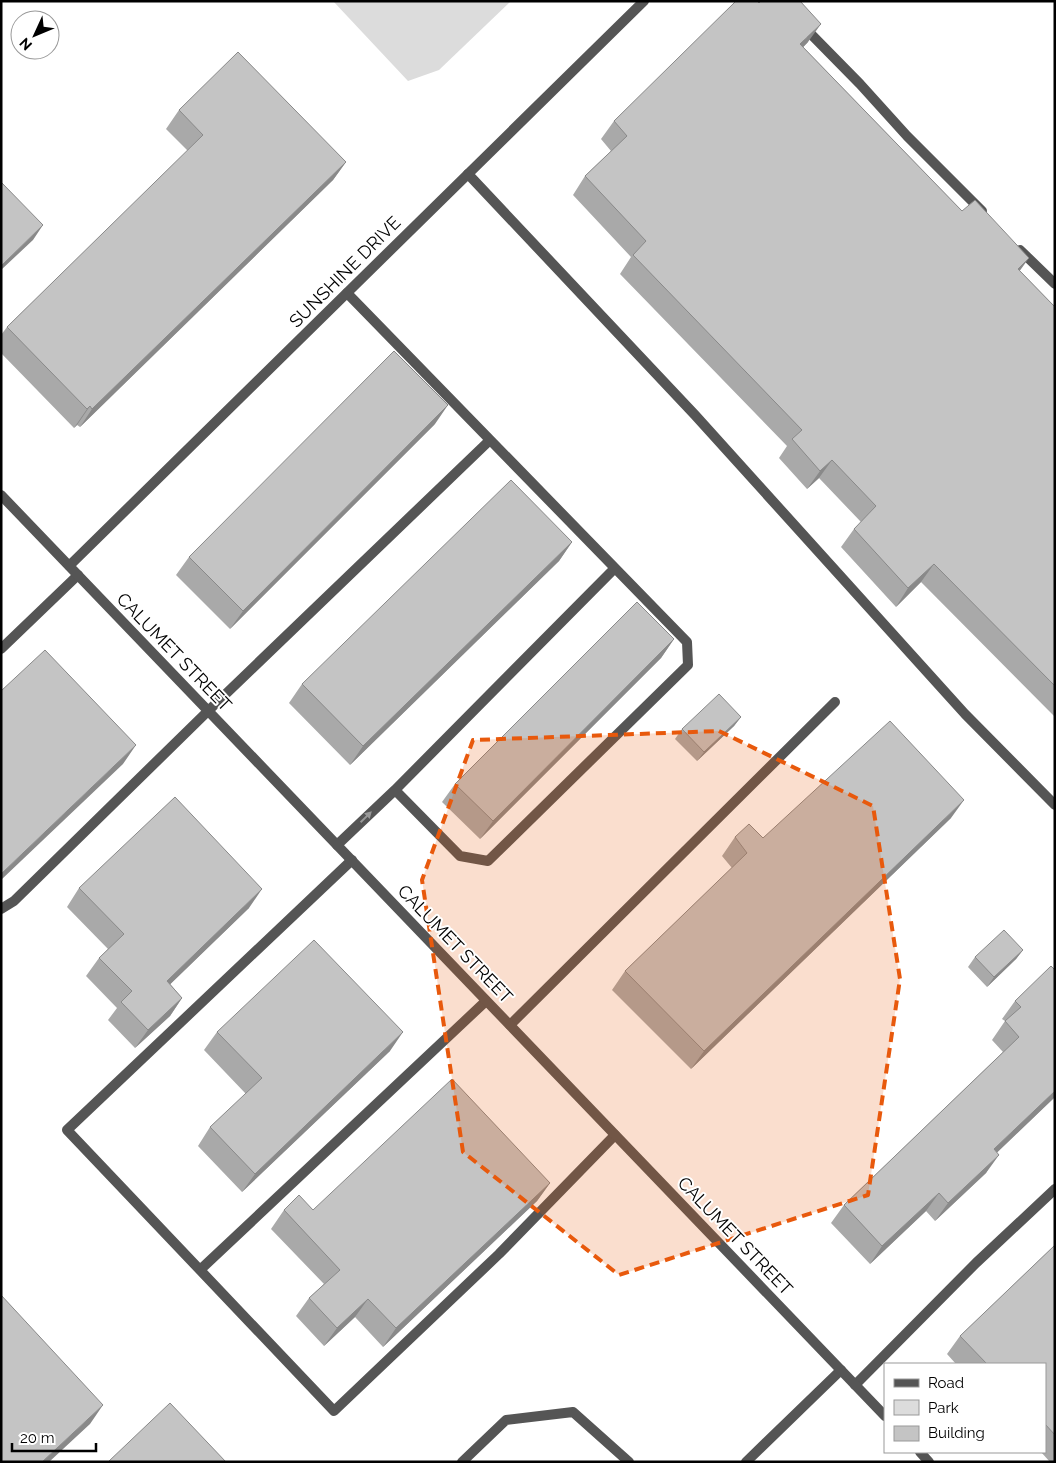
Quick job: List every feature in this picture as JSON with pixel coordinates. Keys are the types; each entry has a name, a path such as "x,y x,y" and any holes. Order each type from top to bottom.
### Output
{"street":[{"name":"SUNSHINE DRIVE","path":"69,566 644,1"},
{"path":"799,22 860,84 907,136 992,221"},
{"path":"468,174 695,415 966,714 1055,805"},
{"path":"1013,242 1055,284"},
{"path":"347,293 687,642 688,665 488,861 460,856 394,790"},
{"path":"1,909 14,901 253,667 490,440"},
{"name":"CALUMET STREET","path":"1,494 884,1415"},
{"path":"337,845 614,568"},
{"path":"1,649 78,575"},
{"path":"510,1025 835,702"},
{"path":"352,860 67,1130 200,1270 334,1410 498,1254 615,1135"},
{"path":"200,1270 486,1001"},
{"path":"855,1385 976,1263 1055,1189"},
{"path":"746,1462 841,1370"},
{"path":"462,1462 506,1420 573,1412 629,1462"}],"highlighted area":[{"path":"719,731 873,806 900,979 868,1195 619,1275 463,1152 422,880 473,740"}],"green space":[{"path":"333,1 511,1 439,70 408,81"}],"building":[{"path":"736,1 757,1 759,3 761,1 800,1 821,24 800,44 962,211 975,200 1029,258 1018,269 1055,307 1055,686 934,564 908,588 854,529 876,506 832,460 820,471 792,439 802,430 633,255 646,241 585,176 627,136 614,121"},
{"path":"238,52 346,162 92,409 90,406 87,409 7,327 203,135 179,110"},
{"path":"1,182 43,225 1,266"},
{"path":"394,351 448,405 243,611 189,557"},
{"path":"511,480 572,542 363,746 302,684"},
{"path":"637,602 674,639 493,821 455,784"},
{"path":"45,650 136,745 1,874 1,691"},
{"path":"719,694 741,717 704,752 682,729"},
{"path":"890,721 964,800 704,1051 625,971 747,853 735,837 749,824 763,838"},
{"path":"175,797 262,889 167,981 182,998 148,1030 121,1002 132,991 99,958 124,934 79,888"},
{"path":"1004,930 1023,950 994,977 975,957"},
{"path":"314,940 403,1032 255,1174 210,1127 262,1078 217,1032"},
{"path":"1051,966 1055,970 1055,1091 994,1149 999,1155 948,1203 939,1193 882,1246 844,1205 1019,1037 1005,1021 1021,1007 1015,1001"},
{"path":"452,1079 550,1183 396,1328 368,1299 337,1328 309,1298 340,1270 284,1210 299,1195 313,1210"},
{"path":"1055,1245 1055,1435 1046,1425 1046,1363 986,1363 960,1336"},
{"path":"1,1295 103,1405 42,1462 1,1462"},
{"path":"170,1403 226,1462 108,1462"}]}
